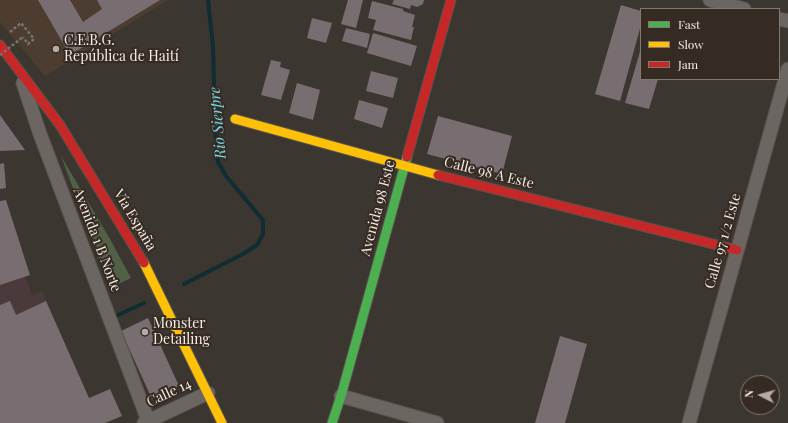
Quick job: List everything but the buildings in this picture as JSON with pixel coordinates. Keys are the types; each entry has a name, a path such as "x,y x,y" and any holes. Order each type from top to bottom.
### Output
{"street":[{"name":"Avenida 98 Este","path":"332,423 341,396 451,0"},
{"path":"710,0 740,8"},
{"name":"Vía España","path":"0,45 60,125 140,255 222,423"},
{"name":"Avenida 1 B Norte","path":"17,67 40,134 147,422"},
{"name":"Calle 97 1/2 Este","path":"689,423 788,69"},
{"name":"Calle 98 A Este","path":"235,119 404,166 737,250"},
{"name":"Calle 14","path":"147,422 208,393"},
{"path":"341,396 437,423"}],"path":[{"path":"0,55 23,37 28,44 34,39 21,23"}],"shaded area":[{"name":"C.E.B.G. República de Haití","path":"0,0 168,0 45,76 0,22"},
{"path":"25,276 32,295 42,292 46,301 16,315 0,357 0,285"}],"green space":[{"path":"61,156 131,278 110,288"}],"waterway":[{"name":"Rio Sierpre","path":"184,284 243,254 257,245 263,234 263,220 226,176 218,162 215,128 213,47 208,0"},
{"name":"Rio Sierpre","path":"118,315 144,303"}],"traffic: fast":[{"path":"332,423 341,396 407,157"}],"traffic: slow":[{"path":"235,119 438,175"},
{"path":"144,263 222,423"}],"traffic: jam":[{"path":"407,157 451,0"},
{"path":"0,45 60,125 144,263"},
{"path":"438,175 737,250"}],"place":[{"name":"C.E.B.G. República de Haití","path":"56,49"},
{"name":"Monster Detailing","path":"145,332"}]}
